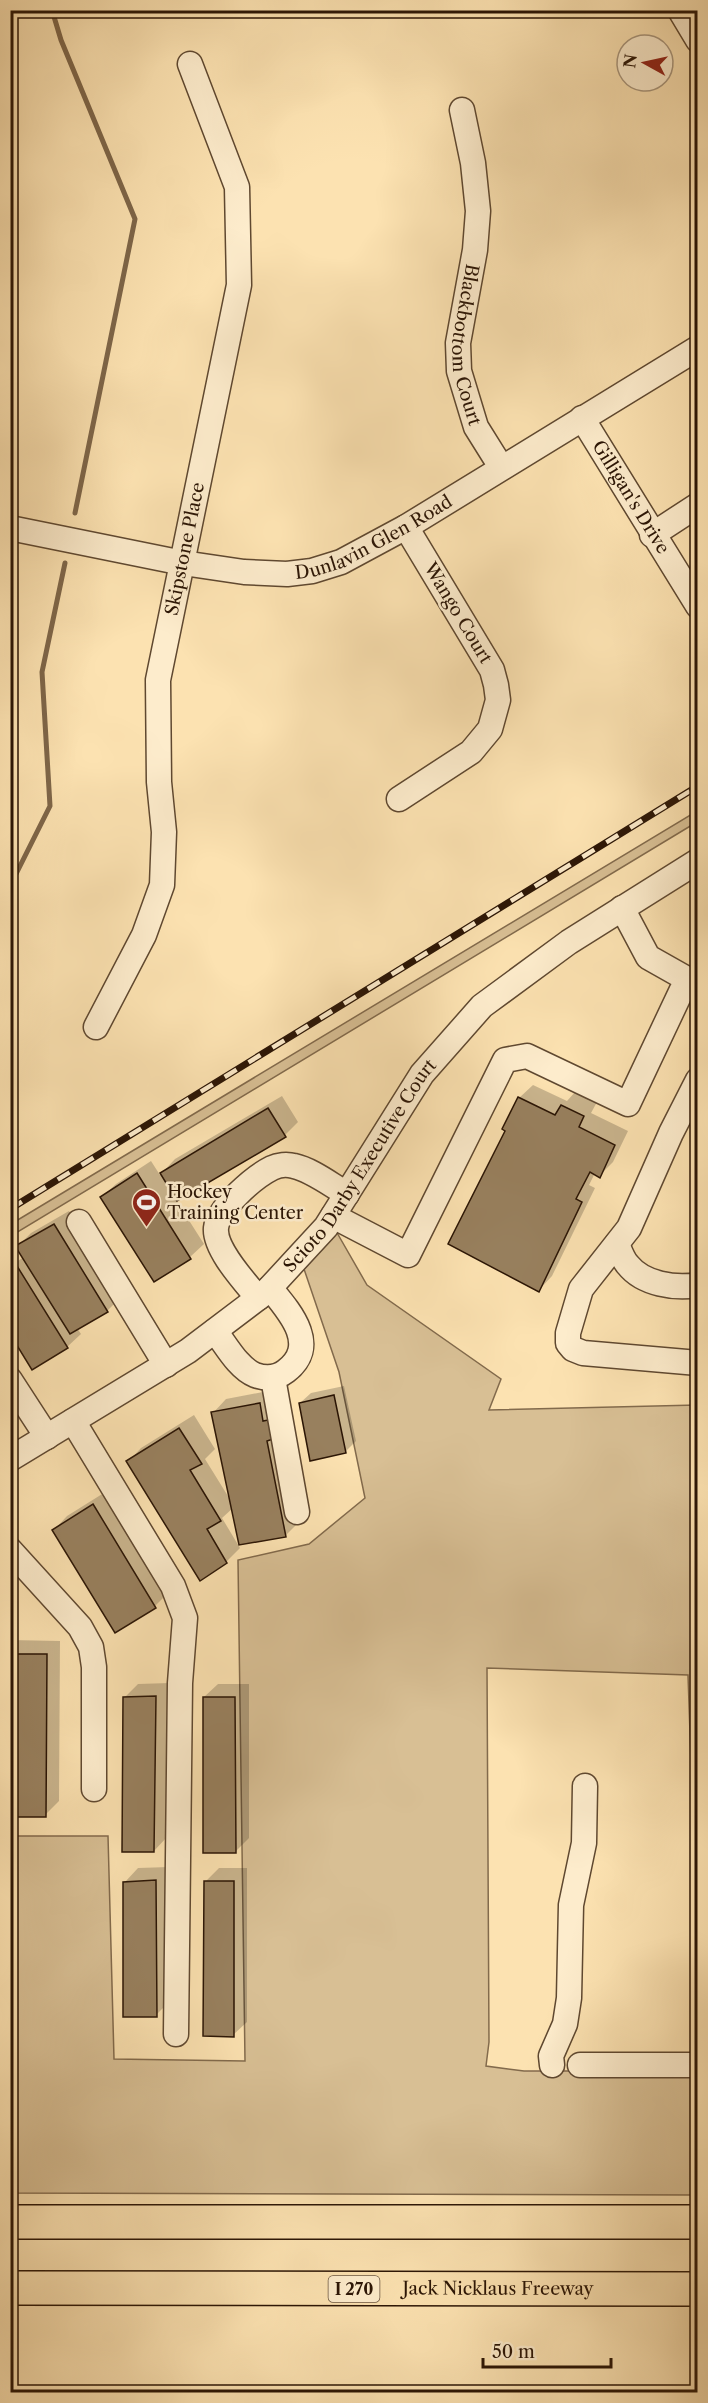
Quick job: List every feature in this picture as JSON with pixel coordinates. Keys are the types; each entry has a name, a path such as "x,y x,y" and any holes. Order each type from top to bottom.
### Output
{"highway":[{"path":"10,2222 698,2222"},
{"name":"Jack Nicklaus Freeway","path":"10,2288 698,2289"}],"street":[{"path":"680,10 698,40"},
{"name":"Skipstone Place","path":"96,1027 144,935 162,885 164,832 159,782 158,680 239,285 237,187 190,64"},
{"name":"Blackbottom Court","path":"462,110 473,164 478,211 475,250 458,343 459,371 476,427 501,467"},
{"name":"Dunlavin Glen Road","path":"10,528 244,572 287,574 312,571 341,562 406,527 698,348"},
{"name":"Gilligan's Drive","path":"582,418 652,535 698,606"},
{"path":"652,535 698,505"},
{"name":"Wango Court","path":"399,799 471,752 479,744 490,729 498,700 492,670 406,527"},
{"name":"Scioto Darby Executive Court","path":"10,1459 166,1365 264,1293 326,1227 422,1074 482,1006 569,942 698,861"},
{"path":"333,1216 408,1255 505,1060 527,1056 627,1104 687,979 648,957 622,908"},
{"path":"695,1092 628,1228 581,1289 568,1333 568,1343 573,1349 583,1353 698,1363"},
{"path":"215,1331 242,1366 255,1375 273,1378 286,1371 301,1351 300,1336 294,1317 236,1271 219,1243 216,1228 222,1214 236,1196 272,1168 282,1165 295,1166 347,1194"},
{"path":"79,1222 166,1365"},
{"path":"617,1244 628,1265 649,1281 682,1288 698,1286"},
{"path":"273,1378 297,1512"},
{"path":"10,1380 47,1437"},
{"path":"73,1421 173,1586 185,1618 180,1683 176,2034"},
{"path":"10,1551 33,1573 80,1627 91,1647 94,1666 94,1789"},
{"path":"552,2065 552,2056 565,2024 569,1998 571,1905 584,1843 585,1786"},
{"path":"579,2065 698,2066"}],"shaded area":[{"path":"697,811 697,822 11,1236 11,1224"},
{"path":"336,1231 367,1285 501,1379 489,1410 697,1405 697,1936 688,1675 487,1668 489,2042 486,2066 524,2071 697,2071 697,2195 11,2193 11,1836 108,1836 114,2059 245,2061 238,1560 309,1544 365,1498 339,1372 304,1269"}],"building":[{"path":"518,1097 555,1115 561,1105 584,1116 579,1127 615,1145 600,1178 590,1172 576,1199 582,1202 539,1292 448,1244 505,1131 502,1129"},
{"path":"268,1108 286,1137 177,1201 160,1173"},
{"name":"Hockey Training Center","path":"137,1173 191,1259 154,1282 100,1197"},
{"path":"54,1224 108,1312 70,1334 15,1246"},
{"path":"17,1266 68,1348 32,1370 10,1334 10,1270"},
{"path":"334,1395 346,1453 310,1461 299,1403"},
{"path":"260,1403 263,1421 268,1420 273,1439 267,1441 286,1537 239,1545 211,1412"},
{"path":"179,1428 202,1464 190,1470 221,1521 207,1529 227,1563 200,1581 126,1461"},
{"path":"93,1504 156,1608 115,1633 52,1530"},
{"path":"10,1654 47,1654 46,1817 10,1817"},
{"path":"156,1696 154,1852 122,1852 123,1697"},
{"path":"203,1697 235,1697 236,1853 203,1853"},
{"path":"156,1880 157,2017 123,2017 123,1882"},
{"path":"204,1881 234,1881 234,2037 203,2036"}],"waterway":[{"path":"52,10 61,40 135,219 75,513"},
{"path":"10,886 50,806 42,672 65,563"}],"railway":[{"path":"10,1209 698,786"}],"place":[{"name":"Hockey Training Center","path":"146,1228"}]}
